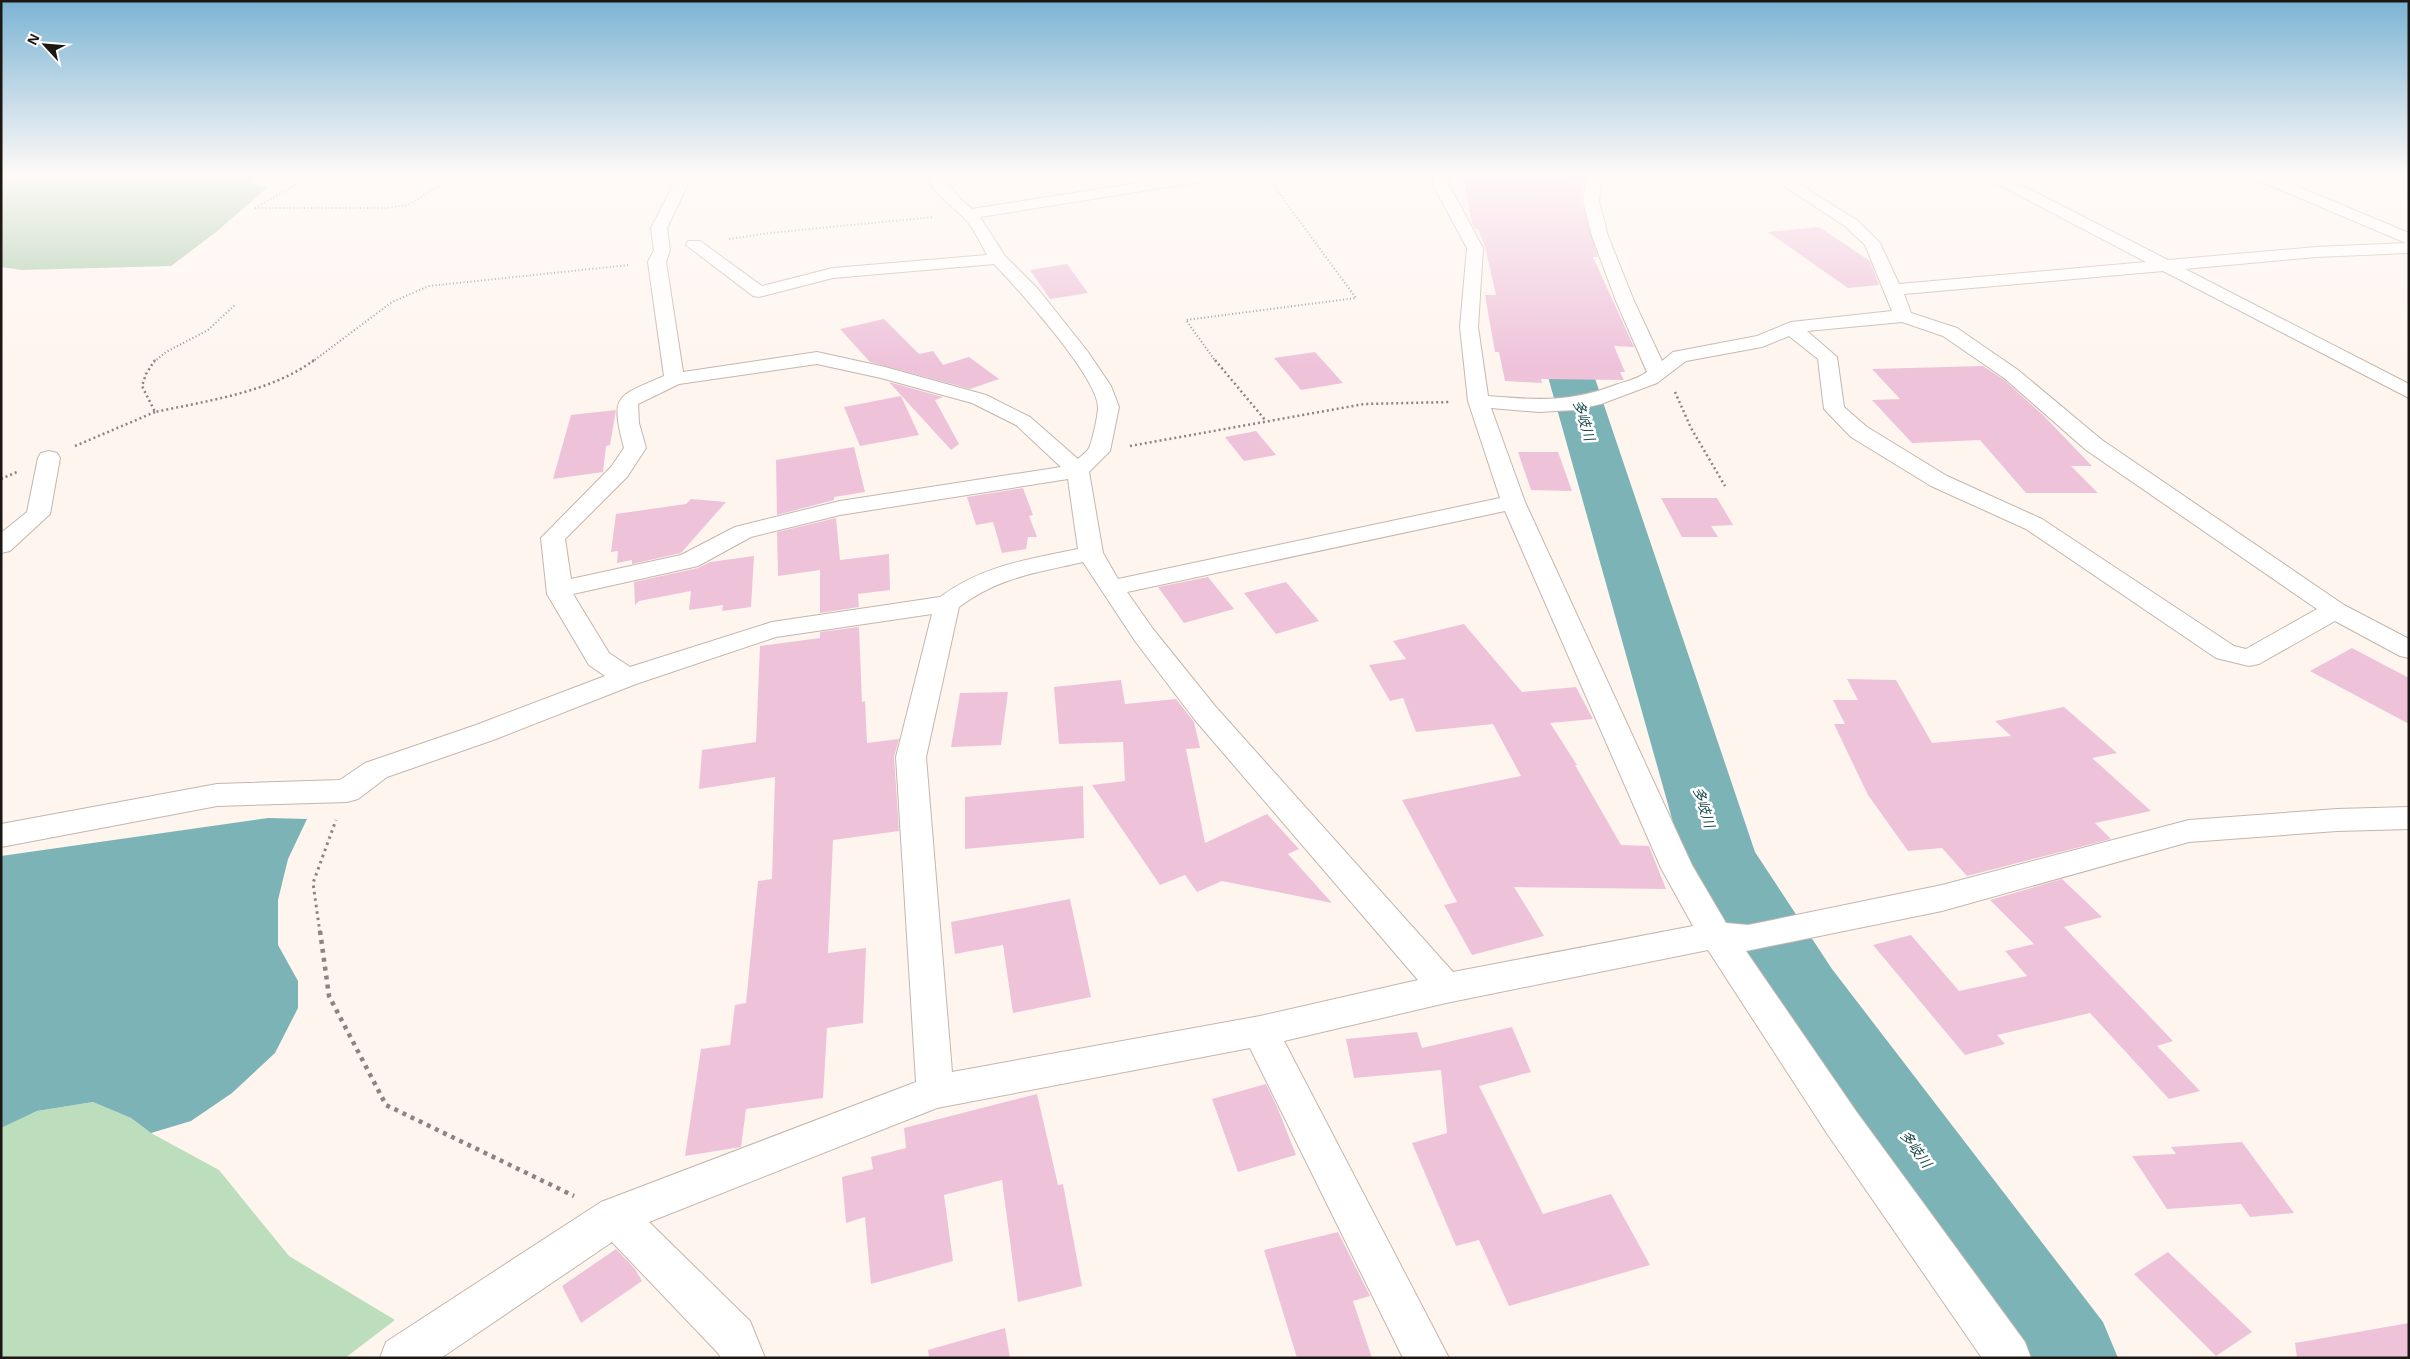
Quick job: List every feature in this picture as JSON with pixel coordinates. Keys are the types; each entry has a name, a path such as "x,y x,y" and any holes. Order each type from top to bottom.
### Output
{"street":[{"path":"660,237 662,250 657,262 674,379"},
{"path":"560,589 689,561 743,532 840,508 1078,472 1099,452 1109,407 1101,386 1081,356 1032,293 998,259 985,237"},
{"path":"1469,237 1475,248 1469,328 1478,401 1513,502 1677,868 1716,935 1842,1122 2009,1358"},
{"path":"1601,237 1625,301 1660,371"},
{"path":"1866,237 1872,243 1904,316"},
{"path":"2112,237 2409,392"},
{"path":"694,245 759,292 798,280 833,273 998,259"},
{"path":"1893,290 2316,252 2409,248"},
{"path":"1478,401 1539,406 1576,404 1601,398 1650,379 1680,356 1762,341 1792,328 1833,322 1904,316 1950,332 2011,374 2094,445 2335,610 2409,650"},
{"path":"1792,328 1828,357 1834,408 1859,432 1938,481 2034,524 2225,652 2249,658 2335,610"},
{"path":"626,678 599,659 560,589 552,538 619,472 635,448 628,423 628,402 638,395 674,379 817,358 885,373 979,399 1023,421 1078,472 1091,554 1111,588 1205,713 1446,988"},
{"path":"1,546 38,514 49,458"},
{"path":"1111,588 1513,502"},
{"path":"1,836 217,795 347,791 376,770 486,732 626,678 772,630 947,604 962,593 1001,573 1091,554"},
{"path":"935,1092 911,757 947,604"},
{"path":"402,1358 615,1216 935,1092 1260,1031 1446,988 1716,935 1748,938 1942,898 2189,831 2337,820 2409,818"},
{"path":"1260,1031 1427,1358"},
{"path":"615,1216 734,1337 743,1358"}],"path":[{"path":"694,245 741,237"},
{"path":"1266,421 1226,374 1186,320 1356,298 1312,237"},
{"path":"1,479 155,412 217,399 283,379 300,371 392,302 429,286 657,262"},
{"path":"155,412 142,386 146,370 155,359 205,333 236,304"},
{"path":"1660,371 1672,384 1691,428 1725,486"},
{"path":"1099,452 1364,404 1478,401"},
{"path":"347,791 312,883 329,996 386,1105 615,1216"}],"green space":[{"path":"1,237 209,237 171,266 22,270 1,267"},
{"path":"93,1102 131,1118 151,1133 219,1170 289,1256 395,1320 345,1358 1,1358 1,1128 37,1111"}],"water":[{"path":"268,818 307,819 288,859 278,900 278,945 298,981 298,1008 275,1053 232,1093 191,1121 151,1133 131,1118 93,1102 37,1111 1,1128 1,856"}],"building":[{"path":"1481,237 1592,237 1598,257 1593,257 1634,347 1614,346 1625,372 1620,372 1624,380 1541,379 1542,383 1505,381 1499,352 1495,352 1485,295 1496,295"},
{"path":"1776,237 1835,237 1870,261 1879,285 1848,288"},
{"path":"1067,264 1088,293 1050,299 1030,270"},
{"path":"884,319 919,354 933,351 943,365 969,357 999,379 970,389 870,362 840,329"},
{"path":"1315,352 1343,383 1301,390 1274,358"},
{"path":"1983,366 2003,379 2043,415 2092,466 2071,466 2098,493 2026,493 1980,440 1912,443 1872,400 1900,399 1872,369"},
{"path":"889,382 943,397 935,400 959,444 951,450"},
{"path":"901,396 919,435 860,446 844,407"},
{"path":"616,410 610,445 606,446 603,472 553,479 571,415"},
{"path":"1256,431 1276,455 1244,461 1225,437"},
{"path":"854,447 865,492 834,497 834,500 777,515 776,460"},
{"path":"1518,452 1558,452 1572,491 1531,490"},
{"path":"1023,488 1033,515 1029,516 1037,537 1028,537 1026,549 1002,553 993,522 976,525 967,497"},
{"path":"1661,498 1717,498 1733,525 1711,526 1718,537 1682,537"},
{"path":"691,499 726,502 681,553 632,564 632,560 617,563 618,551 611,552 616,514 686,504"},
{"path":"836,518 840,560 889,554 890,590 858,594 859,607 820,613 820,570 778,576 777,532"},
{"path":"754,556 751,607 722,611 723,605 689,610 691,591 639,601 635,605 634,582 698,568 710,562"},
{"path":"1208,577 1234,609 1184,623 1158,587"},
{"path":"1286,582 1319,621 1276,634 1244,593"},
{"path":"1464,624 1522,692 1576,687 1593,719 1550,723 1577,765 1575,765 1621,845 1649,846 1666,889 1514,887 1544,936 1472,955 1444,905 1457,902 1402,800 1521,776 1493,724 1416,732 1403,698 1390,701 1369,665 1406,659 1393,641"},
{"path":"859,627 862,702 865,701 867,743 899,739 894,757 899,831 833,840 828,953 866,948 863,1023 827,1028 823,1098 746,1109 741,1147 685,1156 701,1049 730,1045 735,1005 746,1003 758,881 772,879 775,777 699,789 702,750 756,742 760,646 820,638 820,632"},
{"path":"2352,648 2409,678 2409,724 2310,671"},
{"path":"1847,679 1896,680 1932,743 2011,736 1995,721 2064,707 2117,753 2092,758 2151,811 2095,823 2111,839 1967,876 1942,848 1908,851 1868,795 1834,724 1845,724 1833,700 1858,700"},
{"path":"1121,680 1125,704 1176,699 1194,722 1200,748 1186,749 1205,843 1267,814 1299,849 1288,854 1332,903 1222,881 1197,892 1185,875 1160,885 1092,785 1125,781 1123,742 1059,744 1054,687"},
{"path":"1008,692 1001,745 951,747 960,693"},
{"path":"1083,786 1084,838 965,849 965,797"},
{"path":"2062,879 2102,917 2064,927 2173,1041 2157,1046 2200,1091 2169,1099 2090,1013 1997,1035 2005,1044 1965,1055 1873,945 1911,935 1959,991 2027,976 2005,951 2034,944 1990,900"},
{"path":"1070,899 1091,997 1013,1013 1003,945 955,954 951,922"},
{"path":"1512,1027 1531,1072 1479,1086 1543,1214 1611,1194 1650,1265 1509,1306 1479,1240 1456,1246 1412,1143 1447,1133 1441,1070 1354,1078 1346,1039 1417,1032 1422,1048"},
{"path":"1266,1084 1296,1155 1238,1172 1212,1099"},
{"path":"1037,1094 1058,1185 1063,1184 1082,1286 1018,1302 1002,1180 944,1195 953,1261 871,1284 865,1217 846,1223 842,1177 873,1169 871,1157 906,1148 904,1128"},
{"path":"2242,1142 2294,1213 2250,1217 2241,1204 2167,1209 2132,1156 2176,1154 2171,1147"},
{"path":"1338,1232 1370,1296 1353,1301 1372,1358 1297,1358 1264,1250"},
{"path":"616,1249 635,1269 642,1281 581,1323 562,1286"},
{"path":"2168,1252 2252,1332 2216,1356 2134,1274"},
{"path":"2409,1323 2409,1358 2297,1358 2295,1343"},
{"path":"1005,1328 1010,1358 929,1358 928,1350"}],"waterway":[{"name":"多岐川","path":"1528,237 1720,858 1803,993 2067,1358"}]}
